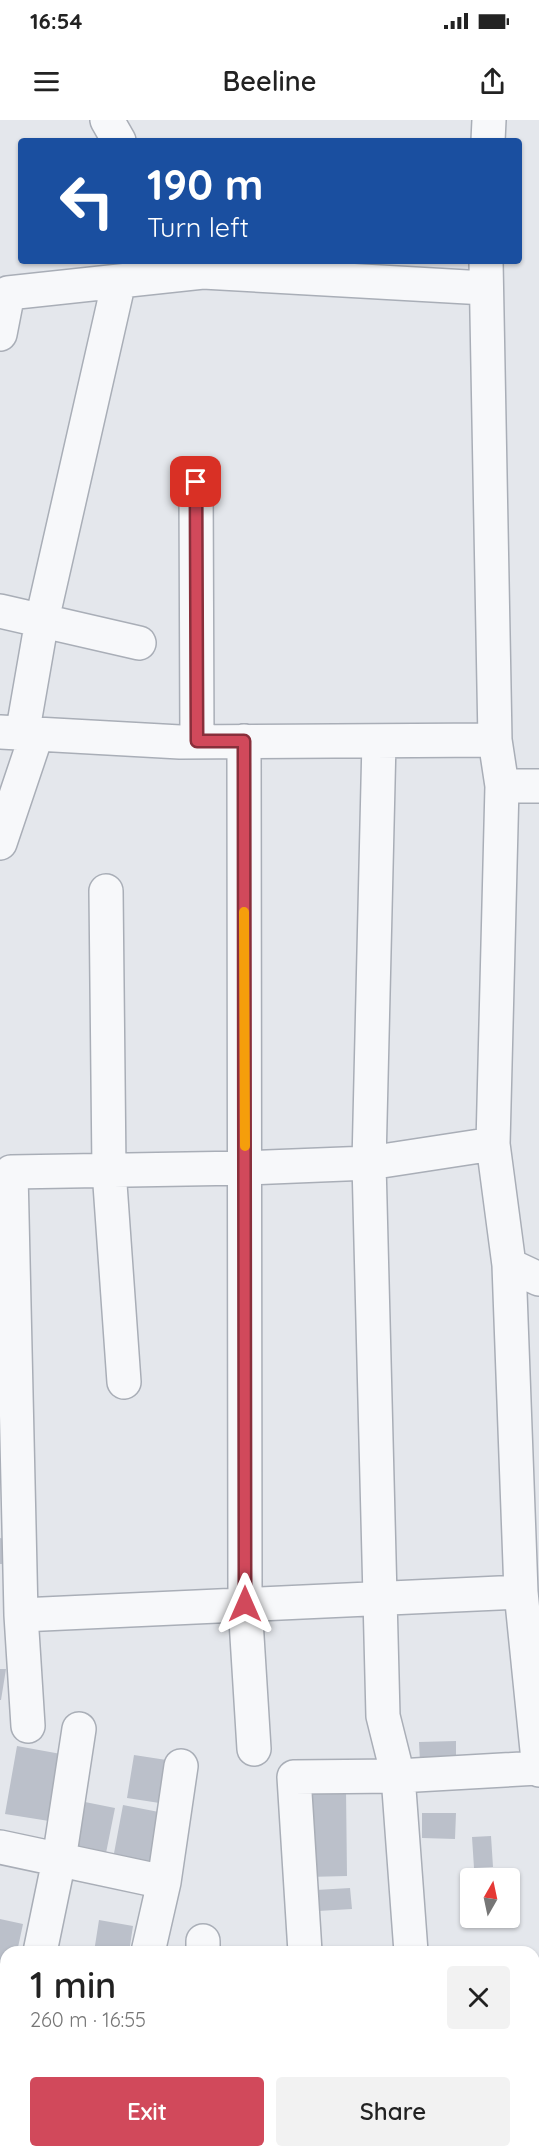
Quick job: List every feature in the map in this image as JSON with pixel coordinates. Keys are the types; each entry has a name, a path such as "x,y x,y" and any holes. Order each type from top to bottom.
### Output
{"street":[{"path":"108,120 117,138"},
{"path":"488,138 489,120"},
{"path":"0,334 8,293 119,280 200,267 486,275 495,740 502,786 493,1144 508,1265 521,1592 539,1769 398,1776 294,1777 305,1946"},
{"path":"0,843 42,620 119,280"},
{"path":"196,482 197,741"},
{"path":"0,611 139,643"},
{"path":"19,734 197,741 495,740"},
{"path":"244,741 245,1604 254,1749"},
{"path":"379,741 369,1163 383,1716 398,1776 411,1946"},
{"path":"502,786 539,786"},
{"path":"106,891 110,1170 124,1382"},
{"path":"28,1726 21,1615 6,1171 245,1168 369,1163 493,1144"},
{"path":"508,1265 539,1279"},
{"path":"21,1615 521,1592"},
{"path":"40,1946 59,1860 79,1729"},
{"path":"149,1946 164,1882 181,1766"},
{"path":"0,1847 164,1882"}],"building":[{"path":"0,1538 4,1539 2,1564 0,1564"},
{"path":"0,1669 6,1669 1,1700 0,1700"},
{"path":"456,1741 456,1760 420,1762 419,1742"},
{"path":"17,1746 61,1754 49,1821 5,1814"},
{"path":"134,1755 173,1761 166,1804 127,1798"},
{"path":"346,1789 347,1876 307,1877 306,1790"},
{"path":"80,1801 115,1808 104,1863 68,1855"},
{"path":"123,1805 164,1813 153,1872 112,1864"},
{"path":"422,1813 456,1813 455,1839 422,1838"},
{"path":"491,1836 493,1867 474,1868 472,1837"},
{"path":"350,1888 352,1909 318,1911 316,1890"},
{"path":"0,1919 23,1924 18,1946 0,1946"},
{"path":"99,1920 133,1926 130,1946 95,1946"}],"slow traffic":[{"path":"244,912 245,1146"}],"route":[{"path":"196,482 197,741 244,741 245,1604"}]}
